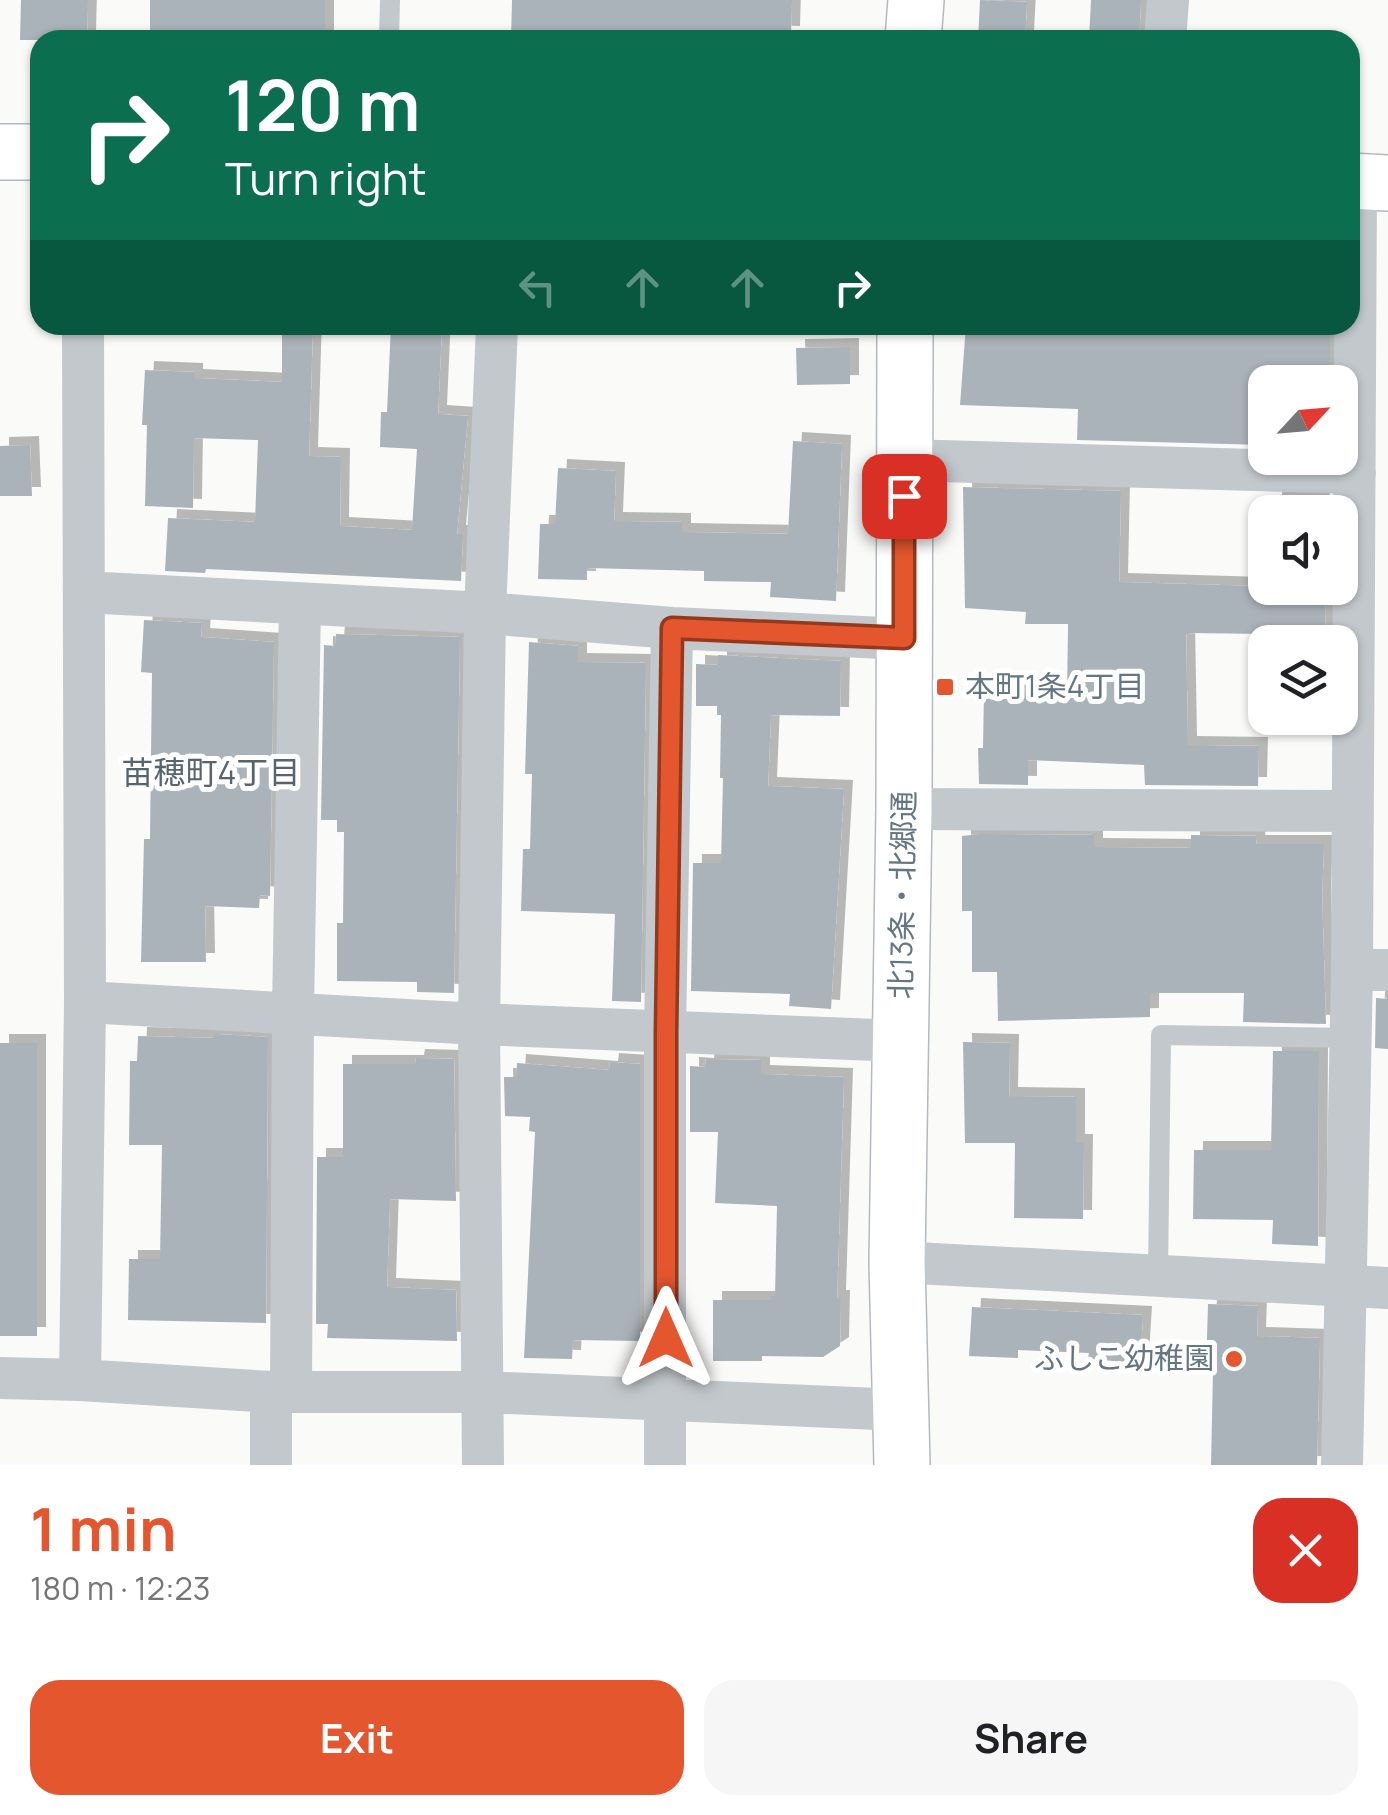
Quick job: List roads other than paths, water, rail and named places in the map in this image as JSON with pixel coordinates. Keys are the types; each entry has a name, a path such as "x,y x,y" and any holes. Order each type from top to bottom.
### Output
{"street":[{"path":"914,30 916,0"},
{"path":"1166,30 1168,0"},
{"path":"0,152 30,152"},
{"path":"1360,327 1365,182"},
{"path":"80,1380 85,1002 83,335"},
{"path":"483,1465 479,1024 485,613 497,335"},
{"name":"北13条・北郷通","path":"902,1465 897,1262 904,809 905,335"},
{"path":"1358,385 1360,335"},
{"path":"904,460 1248,469"},
{"path":"1342,1465 1368,1287 1351,1038 1370,970 1353,811 1371,561 1356,475"},
{"path":"84,592 485,613 672,628 904,638"},
{"path":"270,1465 281,1392 300,604"},
{"path":"665,1465 672,628"},
{"path":"904,809 1353,811"},
{"path":"85,1002 666,1033 901,1041"},
{"path":"897,1262 1368,1287"},
{"path":"0,1378 281,1392 484,1392 902,1410"}],"lane":[{"path":"388,30 390,0"},
{"path":"1158,1274 1161,1035 1351,1038"}],"place":[{"name":"本町1条4丁目","path":"945,687"},
{"name":"ふしこ幼稚園","path":"1234,1359"}],"district":[{"name":"苗穂町4丁目","path":"211,773"}]}
